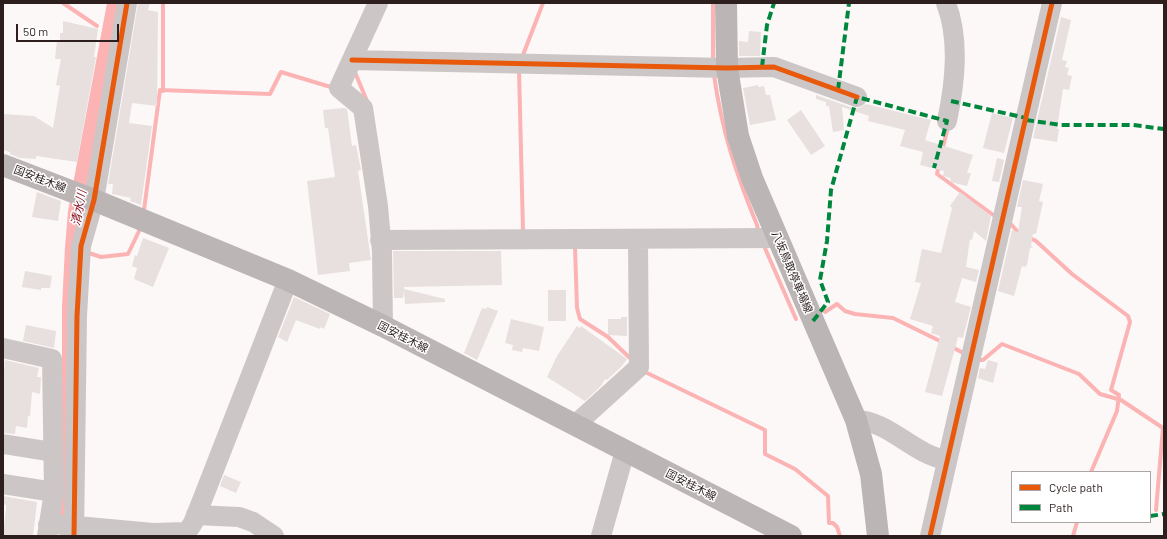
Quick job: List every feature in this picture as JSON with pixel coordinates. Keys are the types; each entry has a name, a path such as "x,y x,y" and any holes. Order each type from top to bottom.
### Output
{"main road":[{"name":"八坂鳥取停車場線","path":"726,3 727,68 738,136 752,178 856,420 871,474 878,536"},
{"name":"国安桂木線","path":"3,165 85,196 288,280 383,326 791,536"}],"street":[{"path":"74,531 77,316 85,196 127,3"},
{"path":"378,3 339,88 363,108 378,206 383,326"},
{"path":"946,3 952,21 955,53 947,121"},
{"path":"930,536 1052,3"},
{"path":"352,60 727,68 774,67 857,97"},
{"path":"380,240 638,240 777,238"},
{"path":"575,425 639,367 638,240"},
{"path":"190,528 288,280"},
{"path":"3,348 52,359 54,492 48,531 153,533 190,528 239,517 253,522 274,536"},
{"path":"856,420 868,420 899,437 915,449 929,456 947,460"},
{"path":"3,444 53,452"},
{"path":"601,536 625,451"},
{"path":"3,484 54,492"}],"water":[{"name":"清水川","path":"107,3 123,3 89,188 71,536 60,536 59,507 62,462 62,307 68,211"}],"building":[{"path":"138,3 150,3 148,10 158,12 157,106 132,103 129,123 152,126 141,205 130,201 131,198 112,194 113,184 108,184"},
{"path":"1061,17 1071,20 1062,60 1067,61 1065,67 1069,68 1067,75 1072,76 1069,90 1063,89 1057,129 1059,129 1057,142 1033,138"},
{"path":"63,21 98,29 94,57 96,57 77,162 36,156 36,159 20,158 3,150 3,114 34,116 53,128 60,86 56,85 61,59 55,59 57,40 60,40 60,33 63,33"},
{"path":"749,31 761,32 760,56 739,56 739,41 748,42"},
{"path":"758,85 758,87 764,86 766,95 770,95 776,120 750,125 743,88"},
{"path":"816,95 853,108 859,108 866,104 931,120 925,140 973,155 967,173 971,173 967,186 950,182 951,178 943,176 944,171 920,165 923,152 900,146 905,130 868,121 869,116 842,107 844,130 833,132 829,106 826,106 826,102 816,99"},
{"path":"347,109 352,146 356,145 361,170 358,171 371,260 349,263 350,271 318,275 307,181 335,177 328,128 325,128 323,110"},
{"path":"801,110 825,146 811,155 787,120"},
{"path":"992,113 1013,118 1004,153 983,148"},
{"path":"997,158 1004,160 999,182 992,181"},
{"path":"1023,180 1043,184 1039,201 1043,202 1036,234 1033,234 1031,246 1033,248 1030,248 1027,265 1025,267 1022,266 1014,296 998,291 1012,230 1018,232 1022,207 1017,207"},
{"path":"37,192 61,201 58,221 32,217"},
{"path":"960,192 991,216 986,241 974,231 972,240 970,239 966,267 979,270 976,282 962,278 955,302 971,307 963,338 958,337 942,396 925,392 940,336 931,333 933,326 910,319 921,283 915,282 922,249 941,253 952,208 950,206"},
{"path":"143,238 169,248 153,287 134,279 137,268 132,266 135,255 137,256"},
{"path":"393,251 501,251 502,285 404,287 404,289 445,299 445,302 405,304 404,291 403,298 394,298"},
{"path":"25,271 52,276 50,288 41,288 41,290 22,287"},
{"path":"548,290 566,290 566,321 548,321"},
{"path":"294,297 330,314 324,329 320,327 320,329 296,320 287,342 278,337"},
{"path":"487,307 498,311 477,360 464,353 482,308 486,309"},
{"path":"621,317 627,317 627,336 608,335 608,319 621,319"},
{"path":"511,319 544,327 539,351 523,348 522,352 512,350 513,345 505,343"},
{"path":"26,325 56,331 54,348 23,341"},
{"path":"577,326 580,328 581,326 627,359 622,366 607,380 605,379 601,386 585,401 547,377 557,356"},
{"path":"5,360 39,368 37,377 41,377 40,394 32,392 30,416 28,416 27,428 16,426 15,434 3,433 3,383"},
{"path":"988,360 998,363 993,383 978,378 980,368 985,369"},
{"path":"224,475 241,482 236,493 220,486"},
{"path":"3,496 37,502 33,536 3,536 6,505 3,504"}],"waterway":[{"path":"63,3 97,26"},
{"path":"163,3 163,91"},
{"path":"523,55 543,3"},
{"path":"713,3 713,61"},
{"path":"354,70 367,101"},
{"path":"519,70 523,231"},
{"path":"144,210 160,90 270,94 281,72 334,88"},
{"path":"714,75 721,115 731,152 758,230"},
{"path":"942,151 948,127"},
{"path":"939,165 937,174 996,217"},
{"path":"1010,223 1017,231 1022,233"},
{"path":"86,252 101,257 128,254 140,229"},
{"path":"1028,237 1036,241 1072,274 1128,316 1130,322 1111,390 1119,395 1117,411 1091,471"},
{"path":"764,246 796,319"},
{"path":"575,247 577,308 580,319 608,337 632,360"},
{"path":"825,312 837,304 845,311 855,314 893,318 944,343"},
{"path":"977,360 983,360 1002,344 1079,374 1100,394 1121,400 1163,428 1156,510"},
{"path":"952,347 965,354"},
{"path":"643,371 765,430 765,454 795,469 828,496 829,523 833,523 837,527 840,536"},
{"path":"1073,536 1077,523"}],"marked path":[{"path":"762,67 767,25 774,3"},
{"path":"838,90 849,3"},
{"path":"813,321 828,302 820,280 827,241 831,190 857,97 947,121 934,168"},
{"path":"951,101 1026,118"},
{"path":"1026,120 1061,125 1133,125 1164,129"},
{"path":"1151,516 1164,514"}],"cycle path":[{"path":"74,536 77,316 81,246 94,200 127,3"},
{"path":"930,536 1052,3"},
{"path":"352,60 727,68 774,67 857,97"}]}
